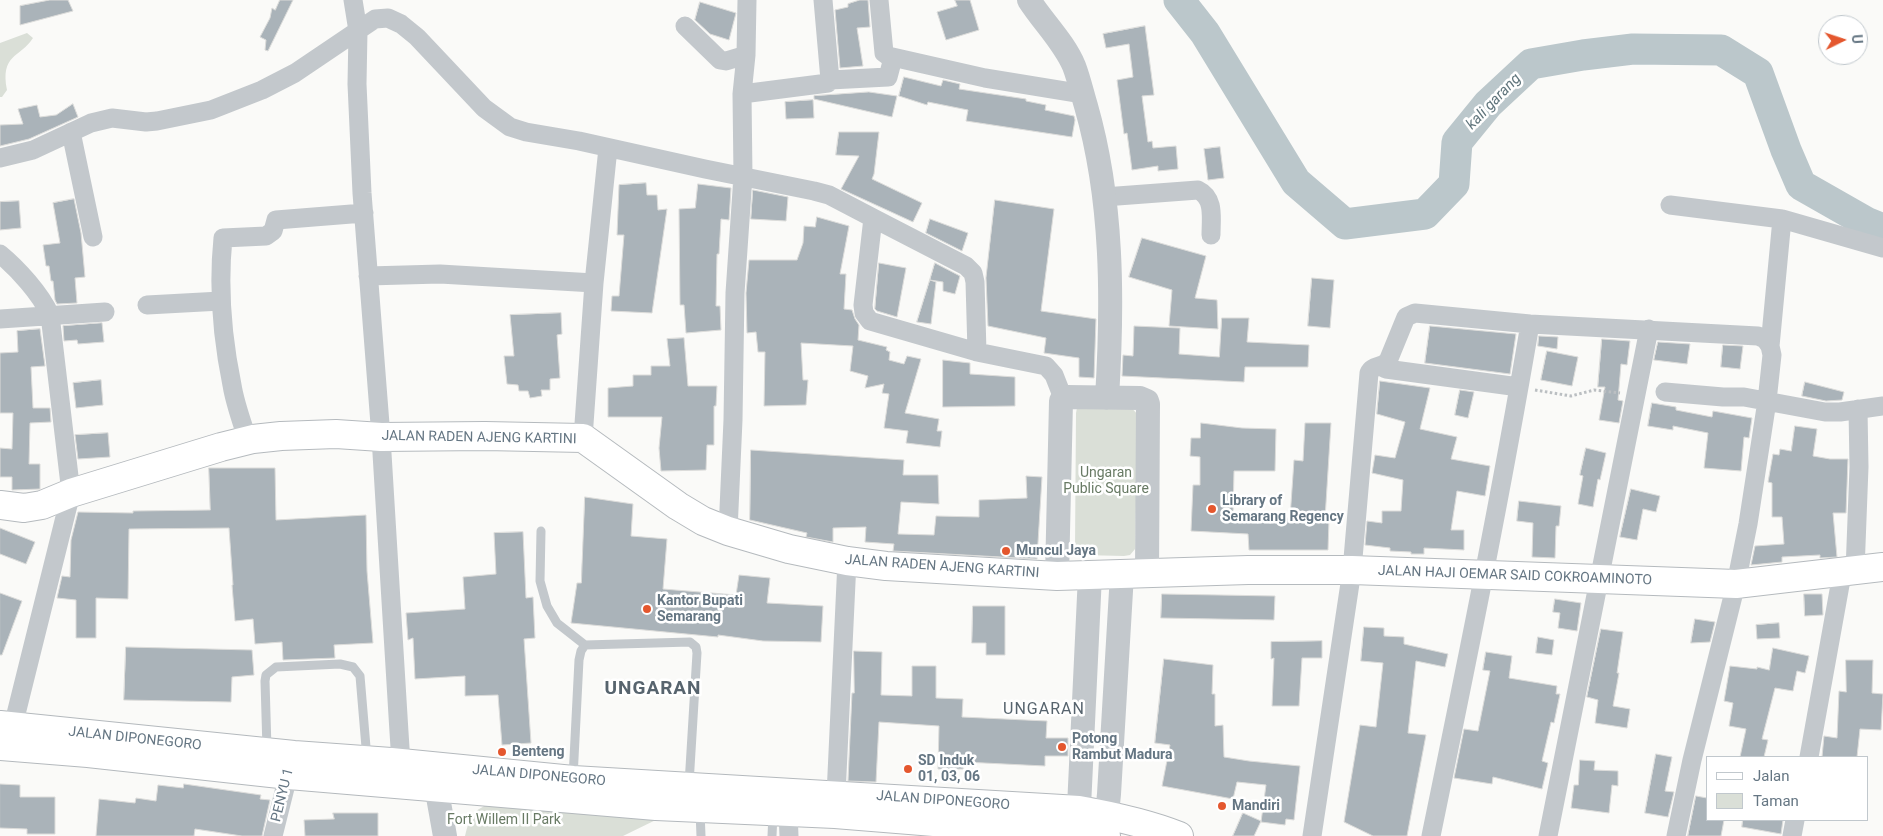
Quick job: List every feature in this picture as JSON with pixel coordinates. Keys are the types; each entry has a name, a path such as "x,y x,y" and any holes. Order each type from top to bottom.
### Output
{"main road":[{"name":"JALAN RADEN AJENG KARTINI","path":"0,505 24,508 42,505 71,492 248,440 281,436 336,434 381,437 485,436 583,438 678,506 703,521 728,532 789,549 848,561 886,566 1056,576 1134,573"},
{"name":"JALAN HAJI OEMAR SAID COKROAMINOTO","path":"1134,573 1352,570 1736,584 1883,567"},
{"name":"JALAN DIPONEGORO","path":"6,736 283,760 434,778 691,800 836,795 1078,826"},
{"name":"JALAN DIPONEGORO","path":"283,760 367,760 399,773"},
{"name":"JALAN DIPONEGORO","path":"691,800 780,824 835,814 903,828 1078,826"},
{"path":"1078,826 1179,836"}],"street":[{"path":"353,0 358,31 359,136 381,437 399,773"},
{"path":"728,532 735,293 743,176 742,94 746,55 747,0"},
{"path":"823,0 830,80"},
{"path":"879,0 884,53 888,56 986,78 1083,94"},
{"path":"1029,0 1066,51 1078,76 1100,165 1108,249 1110,358 1107,398"},
{"path":"0,158 33,150 91,123 112,118 146,122 211,110 262,90 295,73 375,19 388,18 401,24 417,37 484,108 504,123 526,132 580,141 829,195 966,266 973,273 975,282 977,352"},
{"path":"685,26 720,60 726,62 746,55"},
{"path":"742,94 824,84 830,80 888,77 893,58"},
{"path":"71,132 93,236"},
{"path":"583,438 594,283 608,148"},
{"path":"1104,197 1198,190 1205,193 1210,203 1212,235"},
{"path":"1670,206 1782,219 1883,248"},
{"path":"248,440 232,387 221,302 220,278 223,238 266,236 273,231 276,220 364,213"},
{"path":"873,218 863,305 864,312 870,321 977,352 1046,366 1054,375 1063,398 1061,402 1056,576"},
{"path":"1676,836 1692,760 1736,584 1748,524 1767,400 1782,219"},
{"path":"0,254 13,264 50,315 71,492 6,736"},
{"path":"368,276 440,274 594,283"},
{"path":"147,305 221,302"},
{"path":"0,319 106,312"},
{"path":"1312,836 1352,570 1368,374 1373,368 1388,361 1406,317 1415,313 1530,324 1758,336 1764,339 1770,346"},
{"path":"1431,836 1485,576 1530,324"},
{"path":"1548,836 1648,329"},
{"path":"1380,366 1386,369 1519,387"},
{"path":"1664,392 1744,397 1826,412 1883,406"},
{"path":"1063,398 1140,398 1147,401 1150,408 1134,573 1115,702 1106,829"},
{"path":"1809,756 1840,585 1850,571 1859,467 1858,409"},
{"path":"836,795 848,561"},
{"path":"1078,826 1090,575"},
{"path":"1085,701 1115,702"},
{"name":"PENYU 1","path":"273,836 283,760"},
{"path":"434,778 445,836"},
{"path":"1792,836 1795,821"}],"lane":[{"path":"541,531 540,581 547,606 557,623 585,645 690,642 696,647 698,653 691,800 701,836"},
{"path":"572,789 579,660 585,645"},
{"path":"283,760 265,681 266,675 276,667 340,664 353,667 360,676 367,760"}],"path":[{"path":"1519,387 1571,396 1594,390 1635,397"}],"green space":[{"path":"27,33 33,38 9,63 6,70 7,90 0,97 0,43"},
{"name":"Ungaran Public Square","path":"1130,406 1138,415 1135,549 1130,555 1124,556 1082,555 1075,548 1077,408"},
{"name":"Fort Willem II Park","path":"493,803 668,814 623,836 465,836 473,814"}],"building":[{"path":"50,0 68,0 73,11 20,25 20,6"},
{"path":"280,0 293,0 268,51 265,50 266,40 260,37 270,18 272,8 275,10"},
{"path":"860,0 868,0 870,27 857,28 863,66 840,68 835,10 848,7 848,4"},
{"path":"955,0 970,0 979,30 946,40 937,12 957,6"},
{"path":"700,2 736,13 729,40 710,34 695,20"},
{"path":"1145,26 1154,95 1142,96 1148,142 1152,141 1153,148 1176,146 1178,169 1158,171 1158,166 1132,170 1127,133 1124,134 1117,80 1133,77 1129,44 1106,48 1103,34"},
{"path":"904,77 941,86 943,80 960,84 959,89 1026,99 1026,101 1046,105 1045,110 1074,116 1072,137 966,121 968,110 928,102 927,105 899,96"},
{"path":"869,92 897,96 892,117 814,99 814,96"},
{"path":"813,100 814,118 786,119 785,102"},
{"path":"73,104 78,117 29,139 0,146 0,125 23,124 18,109 37,105 40,117 56,115"},
{"path":"839,132 879,132 872,179 922,203 913,222 841,189 859,156 836,155"},
{"path":"1220,147 1224,178 1208,180 1204,149"},
{"path":"646,183 647,195 657,195 658,210 667,209 652,313 611,311 612,296 619,296 624,235 617,235 619,185"},
{"path":"698,184 731,188 729,220 721,219 719,254 717,254 716,306 720,306 721,330 686,333 684,305 680,305 679,209 695,208"},
{"path":"753,190 788,197 786,221 751,219"},
{"path":"74,199 81,233 85,277 75,278 77,303 57,304 49,266 46,266 43,245 60,243 53,203"},
{"path":"995,200 1054,209 1041,311 1096,319 1094,378 1079,377 1079,358 1044,353 1046,338 988,326 986,278"},
{"path":"19,201 21,228 0,230 0,202"},
{"path":"817,217 849,226 840,274 846,274 844,309 852,310 859,325 858,340 887,347 886,350 890,352 889,360 904,364 907,356 921,359 905,413 939,419 937,431 942,431 940,447 906,443 908,431 884,428 889,394 882,393 884,384 865,388 868,376 850,371 853,346 801,343 803,380 808,380 806,405 764,406 765,352 758,352 756,332 747,333 746,293 749,260 797,260 803,243 804,226 815,227"},
{"path":"930,219 968,233 962,251 926,233"},
{"path":"1142,238 1206,256 1195,298 1217,300 1218,329 1169,326 1172,290 1129,277"},
{"path":"879,263 906,268 897,317 875,309"},
{"path":"935,263 960,276 955,294 943,291 943,282 930,280"},
{"path":"1312,278 1334,280 1330,328 1308,326"},
{"path":"930,280 936,282 931,324 917,322"},
{"path":"561,313 562,334 557,335 560,378 550,379 550,390 541,390 542,396 530,398 528,391 519,391 518,385 507,384 504,356 514,356 510,315"},
{"path":"1222,318 1249,318 1247,342 1309,345 1308,367 1245,367 1244,382 1122,376 1123,355 1133,356 1134,326 1180,328 1179,354 1219,357"},
{"path":"102,323 104,342 78,344 77,340 64,341 63,326"},
{"path":"1430,326 1516,334 1510,374 1425,363"},
{"path":"40,329 45,366 31,367 33,408 50,408 51,422 30,423 29,464 40,464 40,489 12,490 12,477 0,477 0,448 12,449 13,413 0,413 0,353 18,352 17,331"},
{"path":"1539,336 1558,337 1557,349 1538,346"},
{"path":"684,338 688,386 717,386 716,406 714,406 714,445 707,445 706,470 661,471 659,448 662,417 608,417 608,388 633,386 633,375 651,375 651,366 670,366 667,339"},
{"path":"1602,339 1630,341 1627,365 1621,364 1618,400 1623,401 1619,423 1599,420 1605,387 1598,387"},
{"path":"1658,342 1690,344 1687,364 1654,360"},
{"path":"1723,345 1743,346 1740,369 1721,367"},
{"path":"1547,351 1578,357 1572,386 1541,380"},
{"path":"943,360 970,363 970,374 1015,377 1015,406 943,407"},
{"path":"101,380 103,405 76,408 73,383"},
{"path":"1380,381 1430,388 1420,429 1457,437 1451,459 1490,466 1485,496 1457,491 1451,530 1464,530 1464,550 1424,548 1424,554 1411,554 1411,552 1390,551 1390,548 1365,545 1367,521 1382,523 1382,511 1401,511 1403,480 1372,473 1375,455 1395,458 1405,422 1377,414"},
{"path":"1805,382 1844,392 1842,400 1826,401 1802,396"},
{"path":"1460,390 1474,392 1468,418 1455,415"},
{"path":"1652,403 1676,407 1676,410 1712,417 1713,411 1752,418 1749,438 1744,437 1741,471 1704,468 1708,433 1673,426 1673,430 1648,426"},
{"path":"1201,423 1242,428 1276,429 1275,471 1234,471 1233,515 1290,518 1294,460 1303,461 1305,423 1331,423 1325,519 1329,520 1328,550 1249,550 1248,534 1191,531 1193,485 1200,485 1200,457 1190,456 1191,438 1200,438"},
{"path":"1795,426 1817,429 1813,456 1830,459 1848,459 1846,513 1833,513 1837,557 1820,558 1820,555 1782,557 1782,562 1751,565 1755,546 1784,544 1782,517 1772,517 1772,483 1768,482 1773,454 1779,455 1780,449 1791,451"},
{"path":"108,433 110,457 78,459 75,435"},
{"path":"1586,448 1606,453 1600,480 1598,479 1593,507 1578,504 1583,476 1580,475"},
{"path":"751,450 904,460 903,475 938,475 939,504 901,502 898,534 934,535 936,516 979,517 979,500 1027,498 1026,476 1042,477 1037,559 893,551 894,544 865,542 866,527 833,528 833,542 806,537 807,533 750,520"},
{"path":"209,468 275,468 276,520 366,515 367,571 373,643 334,645 335,658 283,660 282,642 255,644 253,619 235,621 229,528 129,529 128,599 96,598 96,638 76,638 76,600 57,598 62,576 70,577 71,540 78,512 133,513 133,511 210,510"},
{"path":"1631,489 1660,496 1656,512 1643,509 1637,540 1620,537"},
{"path":"585,497 633,504 631,536 667,539 663,589 736,595 739,575 770,578 767,603 823,606 821,642 763,641 718,635 718,637 571,623 577,583 581,583"},
{"path":"1519,501 1561,506 1559,526 1556,526 1555,558 1532,557 1533,523 1517,521"},
{"path":"0,528 35,542 26,564 0,554"},
{"path":"523,532 526,598 533,597 535,638 524,639 531,743 502,745 498,695 465,696 465,676 415,679 413,638 408,640 406,613 465,609 463,577 496,574 494,533"},
{"path":"0,593 22,601 2,655 0,655"},
{"path":"1162,594 1275,596 1274,620 1161,618"},
{"path":"1804,594 1822,594 1823,615 1805,616"},
{"path":"1555,599 1581,603 1577,631 1558,628 1560,613 1553,612"},
{"path":"973,606 1005,606 1005,655 986,655 986,643 972,643"},
{"path":"1695,619 1715,622 1710,642 1691,643"},
{"path":"1779,623 1780,638 1757,639 1756,625"},
{"path":"1364,627 1384,628 1384,636 1404,637 1404,644 1448,654 1445,667 1416,661 1408,733 1426,735 1407,836 1373,836 1344,822 1360,725 1376,727 1383,663 1361,661"},
{"path":"1601,629 1623,632 1617,673 1619,673 1613,706 1630,709 1627,728 1595,723 1598,700 1587,697"},
{"path":"1538,637 1554,640 1552,655 1536,653"},
{"path":"1322,641 1322,658 1302,658 1299,706 1272,706 1274,658 1271,659 1271,642"},
{"path":"126,647 252,650 254,675 232,677 231,702 124,700"},
{"path":"1773,648 1809,656 1805,673 1797,671 1793,691 1775,688 1762,739 1768,740 1764,756 1740,756 1746,729 1729,726 1733,703 1724,701 1730,666 1757,669 1757,667 1769,670"},
{"path":"854,651 882,652 881,695 912,696 912,666 936,666 936,698 963,699 962,717 1047,721 1046,738 1068,738 1068,756 1045,756 1045,766 964,762 963,769 938,769 939,726 879,722 876,782 848,781 852,693 854,693"},
{"path":"1486,652 1512,656 1509,678 1557,686 1556,694 1560,694 1554,723 1551,722 1542,761 1548,763 1542,789 1493,777 1492,784 1454,778 1464,729 1478,731 1490,671 1483,670"},
{"path":"1164,659 1213,665 1212,694 1215,694 1215,726 1223,725 1224,757 1300,766 1294,820 1286,819 1285,825 1261,822 1266,785 1237,782 1233,799 1162,786 1170,745 1155,743"},
{"path":"1846,660 1873,660 1872,693 1883,694 1881,730 1860,729 1857,756 1822,756 1824,736 1837,738 1839,691 1846,692"},
{"path":"1656,754 1672,757 1665,791 1674,792 1668,817 1645,813"},
{"path":"1580,760 1595,761 1594,770 1618,771 1618,786 1612,785 1609,813 1571,808 1574,785 1578,785"},
{"path":"0,784 20,785 20,797 55,797 55,834 27,834 27,829 0,828"},
{"path":"184,784 261,795 260,799 270,800 262,836 242,836 195,829 194,836 96,836 99,799 135,803 136,798 156,801 158,785 183,788"},
{"path":"1696,796 1706,798 1706,821 1724,821 1721,836 1688,836"},
{"path":"333,813 378,813 378,836 305,836 304,820 334,819"},
{"path":"1243,813 1261,821 1254,836 1233,836"},
{"path":"1743,821 1783,821 1781,834 1742,827"}],"waterway":[{"name":"kali garang","path":"1179,0 1205,33 1296,182 1345,224 1425,214 1454,184 1457,142 1488,104 1531,64 1633,49 1721,50 1758,73 1801,185 1866,222 1883,229"}],"place":[{"name":"Library of Semarang Regency","path":"1212,509"},
{"name":"Muncul Jaya","path":"1006,551"},
{"name":"Kantor Bupati Semarang","path":"647,609"},
{"name":"Potong Rambut Madura","path":"1062,747"},
{"name":"Benteng","path":"502,752"},
{"name":"SD Induk 01, 03, 06","path":"908,769"},
{"name":"Mandiri","path":"1222,806"}],"district":[{"name":"UNGARAN","path":"653,689"},
{"name":"UNGARAN","path":"1044,710"}]}
